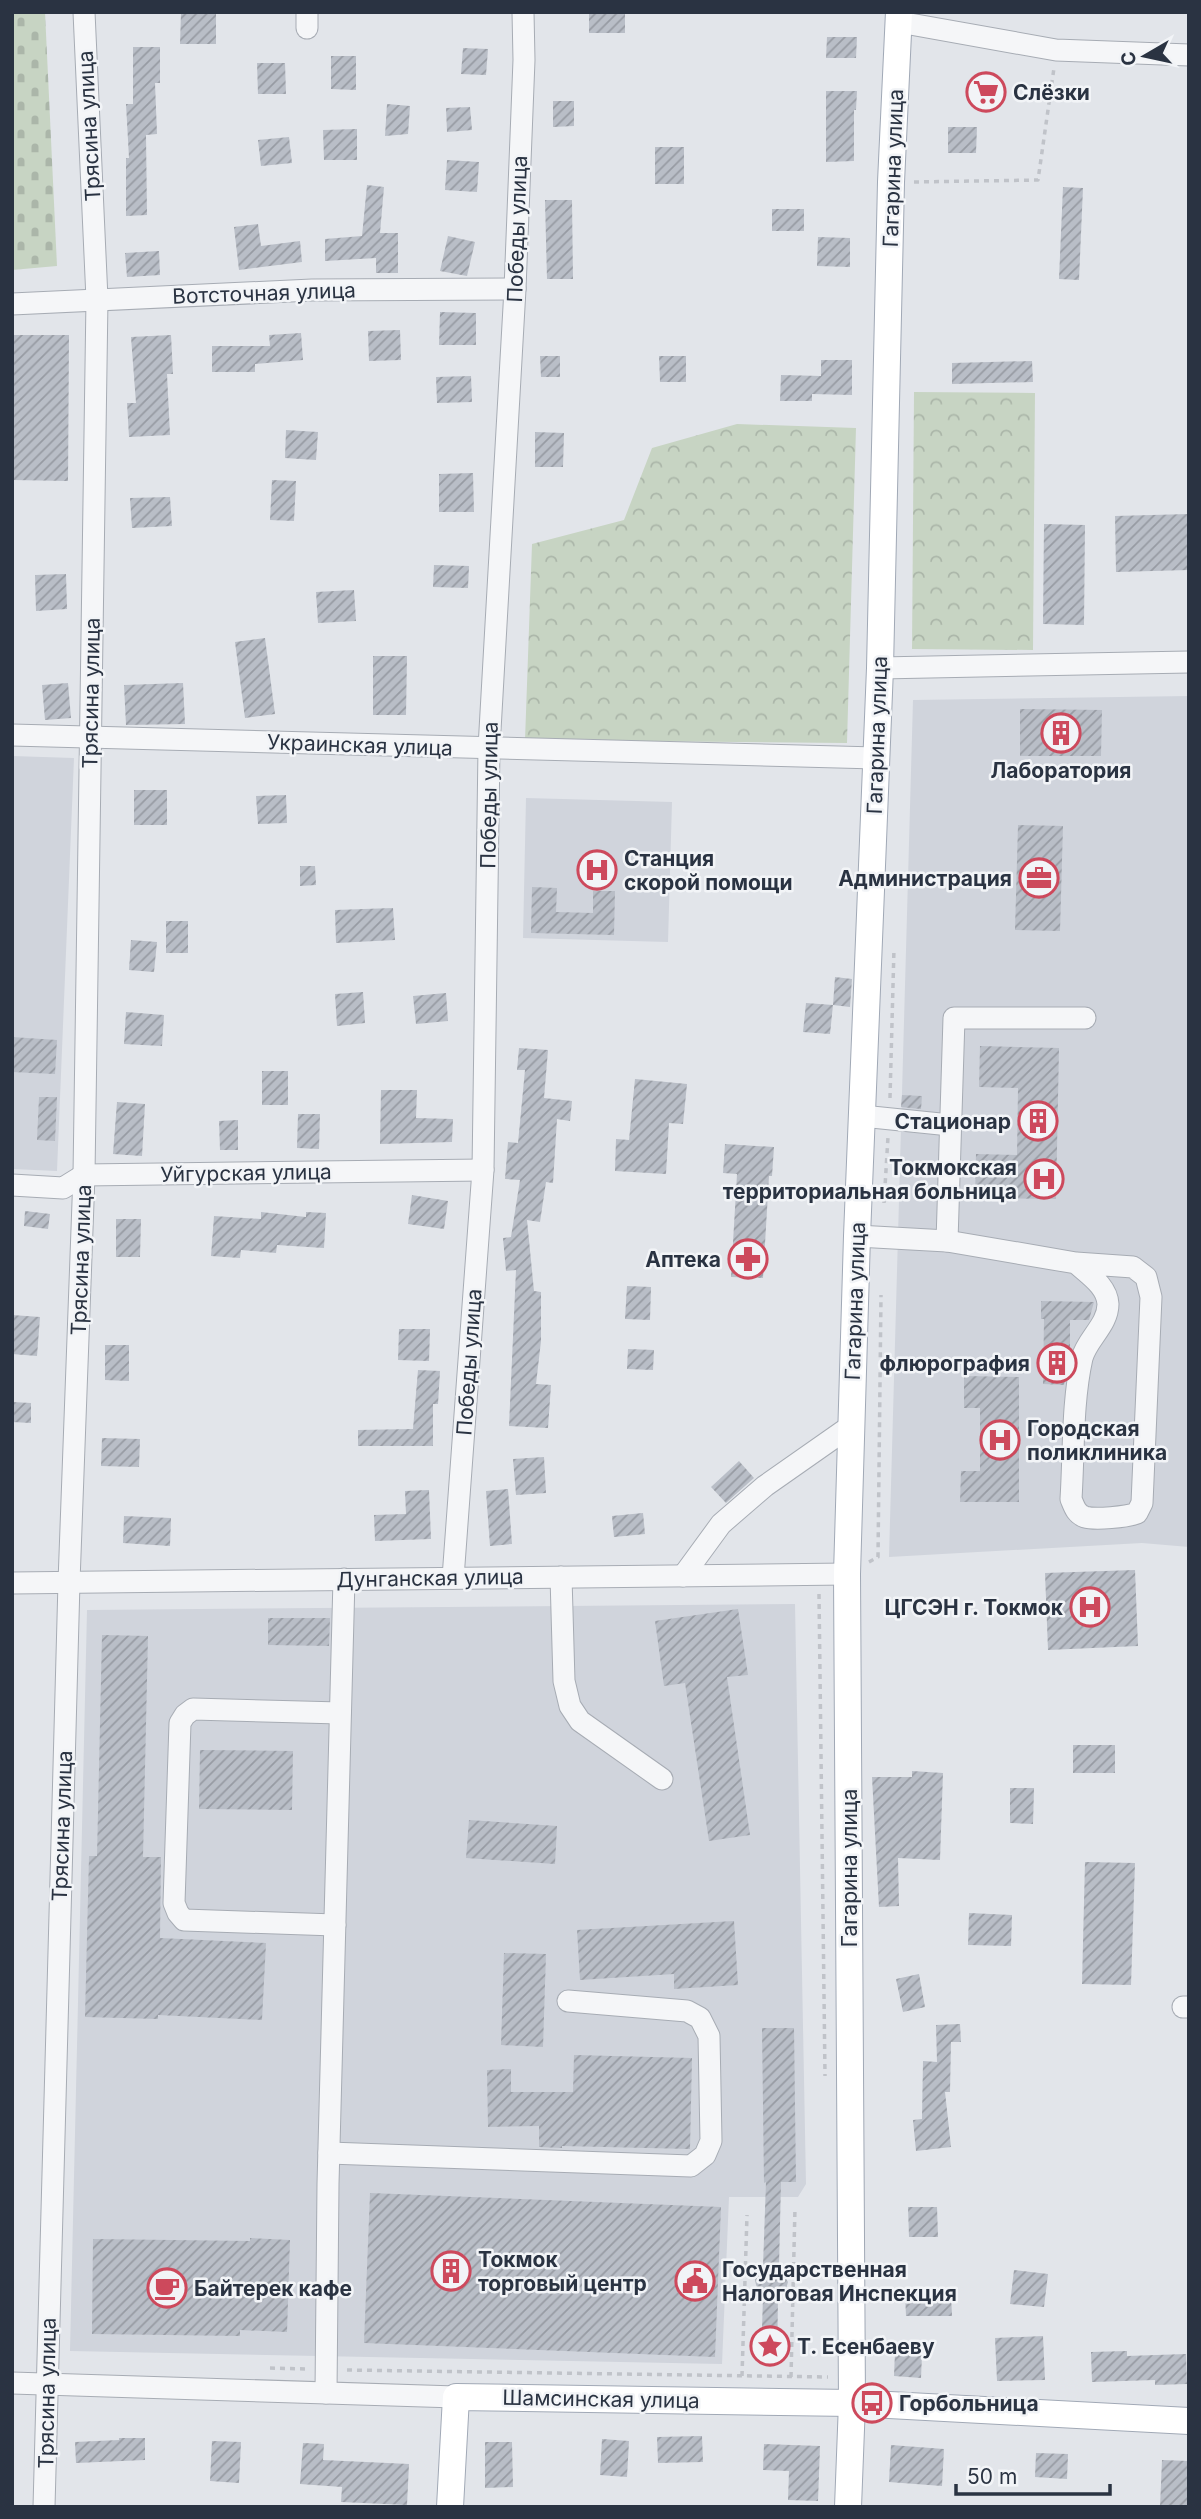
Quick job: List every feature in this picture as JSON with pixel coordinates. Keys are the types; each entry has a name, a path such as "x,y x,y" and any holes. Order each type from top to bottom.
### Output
{"main road":[{"name":"Гагарина улица","path":"848,2507 840,2402 847,1574 857,1236 880,668 891,182 899,17"},
{"name":"Шамсинская улица","path":"456,2397 840,2402 1189,2421"},
{"path":"450,2507 456,2397"}],"street":[{"name":"Трясина улица","path":"44,2507 69,1582 84,1175 97,299 84,12"},
{"name":"Победы улица","path":"453,1578 483,1170 489,748 515,289 524,60 523,12"},
{"path":"899,17 1056,50 1189,55"},
{"name":"Вотсточная улица","path":"12,304 312,290 515,289"},
{"path":"880,668 1189,662"},
{"name":"Украинская улица","path":"12,735 876,758"},
{"path":"947,1241 954,1018 1085,1018"},
{"path":"862,1116 950,1125"},
{"name":"Уйгурская улица","path":"12,1185 63,1188 84,1175 483,1170"},
{"path":"857,1236 947,1241 1076,1263 1133,1266 1146,1277 1151,1297 1142,1503 1137,1513 1128,1516 1085,1517 1076,1510 1071,1499 1077,1379 1083,1353 1102,1324 1108,1308 1106,1291 1076,1263"},
{"path":"683,1576 721,1524 765,1486 852,1425"},
{"name":"Дунганская улица","path":"12,1583 847,1574"},
{"path":"561,1577 564,1681 570,1706 580,1721 662,1779"},
{"path":"326,2393 329,2153 344,1579"},
{"path":"335,1925 184,1920 174,1903 174,1889 180,1723 185,1714 193,1709 340,1713"},
{"path":"329,2153 691,2166 705,2155 711,2141 709,2036 700,2018 687,2011 568,2001"},
{"name":"Шамсинская улица","path":"12,2383 456,2397"}],"path":[{"path":"891,182 1038,180 1056,50"},
{"path":"819,1574 825,2087"},
{"path":"791,2377 795,2207"},
{"path":"742,2376 747,2215"},
{"path":"270,2368 828,2377 840,2402"}],"shaded area":[{"name":"Токмокская территориальная больница","path":"1189,696 1189,1547 1142,1543 889,1557 913,700"},
{"path":"12,756 74,758 57,1171 12,1169"},
{"name":"Станция скорой помощи","path":"526,798 672,802 668,942 523,938"},
{"path":"795,1604 806,2184 798,2197 729,2197 722,2364 70,2351 87,1610"}],"green space":[{"path":"12,12 45,12 57,266 12,270"},
{"path":"914,392 1035,393 1033,650 912,649"},
{"path":"737,424 856,428 847,743 525,740 532,544 624,520 652,448"}],"building":[{"path":"181,12 216,12 216,44 180,44"},
{"path":"589,12 625,12 625,33 589,33"},
{"path":"827,37 857,37 856,58 826,58"},
{"path":"133,47 160,47 160,83 155,83 157,134 146,135 147,215 126,216 126,158 129,158 126,104 133,104"},
{"path":"463,48 488,49 486,75 461,74"},
{"path":"331,56 356,56 356,90 331,89"},
{"path":"257,63 285,63 286,94 258,94"},
{"path":"826,91 857,91 854,110 854,161 826,162"},
{"path":"553,101 574,101 574,126 553,127"},
{"path":"387,104 410,106 408,134 385,136"},
{"path":"470,107 472,130 447,132 446,108"},
{"path":"948,127 977,127 976,153 948,153"},
{"path":"357,129 357,160 324,160 323,130"},
{"path":"289,137 292,163 261,166 258,140"},
{"path":"655,147 684,147 684,184 655,184"},
{"path":"447,160 479,162 477,192 445,190"},
{"path":"367,185 384,187 380,233 398,233 398,273 376,273 376,258 325,261 325,239 362,236"},
{"path":"1063,187 1083,188 1079,280 1059,279"},
{"path":"545,200 572,200 573,279 547,279"},
{"path":"772,209 804,209 804,231 772,231"},
{"path":"258,224 261,246 300,241 302,262 239,270 234,227"},
{"path":"448,236 475,242 467,276 440,271"},
{"path":"818,237 850,238 850,267 817,266"},
{"path":"159,251 160,275 127,277 125,253"},
{"path":"440,312 476,313 476,345 439,345"},
{"path":"400,330 401,360 369,361 368,331"},
{"path":"301,333 303,360 255,364 255,372 212,372 212,346 270,346 269,335"},
{"path":"12,335 69,335 68,481 12,480"},
{"path":"171,335 173,374 167,374 170,435 129,437 127,403 136,403 131,337"},
{"path":"540,356 560,356 560,377 541,377"},
{"path":"659,356 686,356 686,382 660,382"},
{"path":"821,360 852,360 852,395 812,394 812,401 780,401 781,375 821,376"},
{"path":"1032,361 1033,382 952,384 952,363"},
{"path":"471,376 472,402 437,403 436,377"},
{"path":"286,430 318,432 316,460 285,458"},
{"path":"535,432 564,433 563,467 535,467"},
{"path":"473,473 474,512 439,512 439,474"},
{"path":"272,480 296,481 294,521 270,520"},
{"path":"170,497 172,526 132,528 130,498"},
{"path":"1189,514 1189,570 1116,572 1115,516"},
{"path":"1044,524 1085,525 1084,625 1043,624"},
{"path":"434,565 469,566 468,588 433,587"},
{"path":"66,574 67,609 36,611 35,575"},
{"path":"354,590 356,621 318,623 316,592"},
{"path":"265,638 275,714 245,718 235,642"},
{"path":"373,656 407,656 406,715 373,715"},
{"path":"68,683 71,718 45,720 42,685"},
{"path":"183,683 185,724 126,725 124,685"},
{"name":"Лаборатория","path":"1020,709 1102,710 1101,756 1020,756"},
{"path":"134,790 167,790 167,825 134,825"},
{"path":"286,795 287,823 258,824 256,796"},
{"name":"Администрация","path":"1018,825 1063,826 1060,931 1015,930"},
{"path":"300,866 315,866 316,885 300,886"},
{"path":"532,887 557,888 556,912 593,913 593,891 615,891 614,935 531,933"},
{"path":"393,908 395,940 336,943 335,910"},
{"path":"166,921 188,921 188,953 166,953"},
{"path":"131,940 157,942 154,972 129,970"},
{"path":"835,977 852,979 850,1007 833,1005"},
{"path":"363,992 365,1023 337,1026 335,994"},
{"path":"446,993 448,1021 416,1024 413,996"},
{"path":"806,1003 833,1005 830,1034 803,1032"},
{"path":"126,1012 164,1015 162,1046 124,1044"},
{"path":"12,1037 57,1040 55,1074 12,1072"},
{"name":"Cтационар","path":"980,1046 1059,1048 1056,1199 975,1198 976,1154 1017,1155 1018,1088 979,1087"},
{"path":"519,1048 548,1050 544,1098 572,1101 570,1121 557,1119 553,1183 546,1182 540,1222 527,1220 534,1291 541,1292 541,1341 536,1384 551,1385 548,1428 509,1426 516,1270 506,1271 503,1238 511,1237 520,1180 505,1179 508,1142 518,1143 525,1070 517,1070"},
{"path":"262,1071 288,1071 288,1105 262,1105"},
{"path":"635,1079 687,1084 683,1124 669,1123 666,1174 615,1171 616,1139 629,1140"},
{"path":"381,1090 417,1090 416,1118 453,1119 452,1142 380,1144"},
{"path":"902,1095 922,1096 921,1109 901,1107"},
{"path":"39,1097 57,1097 55,1141 37,1140"},
{"path":"117,1102 145,1104 142,1156 113,1154"},
{"path":"298,1114 320,1114 319,1149 297,1148"},
{"path":"238,1120 238,1150 220,1150 219,1121"},
{"path":"725,1144 774,1147 772,1176 769,1176 763,1278 731,1277 737,1174 723,1173"},
{"path":"412,1195 448,1201 444,1229 408,1224"},
{"path":"25,1211 50,1214 48,1229 24,1226"},
{"path":"261,1212 306,1217 306,1212 326,1213 324,1248 277,1245 276,1253 241,1250 240,1258 211,1256 214,1216 261,1219"},
{"path":"116,1219 141,1219 140,1257 116,1257"},
{"path":"627,1286 651,1287 650,1320 625,1319"},
{"path":"1041,1301 1094,1302 1089,1320 1070,1320 1070,1354 1064,1385 1043,1384 1044,1319 1041,1319"},
{"path":"12,1315 40,1317 37,1356 12,1354"},
{"path":"399,1329 430,1329 429,1361 398,1360"},
{"path":"105,1345 129,1345 129,1381 105,1380"},
{"path":"628,1349 654,1350 653,1370 627,1369"},
{"path":"418,1370 440,1371 438,1404 433,1404 433,1446 358,1446 358,1430 413,1429"},
{"name":"Городская поликлиника","path":"964,1376 1019,1377 1019,1502 960,1502 961,1471 980,1471 980,1408 964,1408"},
{"path":"12,1402 31,1403 31,1423 12,1422"},
{"path":"102,1438 140,1439 139,1467 101,1466"},
{"path":"544,1457 546,1493 516,1495 513,1459"},
{"path":"739,1461 754,1478 726,1503 711,1487"},
{"path":"508,1489 512,1544 490,1546 486,1491"},
{"path":"429,1490 431,1539 375,1541 374,1515 406,1514 405,1491"},
{"path":"643,1513 645,1534 614,1537 612,1516"},
{"path":"124,1516 171,1518 170,1546 123,1543"},
{"path":"1135,1570 1138,1646 1048,1650 1045,1573"},
{"path":"738,1609 748,1675 727,1677 750,1835 709,1841 685,1683 664,1686 655,1621"},
{"path":"268,1618 330,1618 329,1646 268,1645"},
{"path":"102,1635 148,1636 143,1857 161,1857 160,1938 266,1943 262,2020 158,2015 158,2019 85,2017 89,1856 97,1856"},
{"path":"1073,1745 1115,1745 1115,1773 1073,1773"},
{"path":"200,1750 293,1751 292,1810 199,1809"},
{"path":"912,1771 943,1773 940,1860 898,1858 899,1906 879,1907 872,1777 912,1777"},
{"path":"1010,1788 1034,1788 1033,1824 1010,1823"},
{"path":"469,1820 557,1826 555,1864 466,1858"},
{"path":"1085,1862 1135,1863 1131,1985 1082,1984"},
{"path":"969,1913 1012,1915 1011,1946 968,1945"},
{"path":"734,1921 738,1985 674,1989 674,1974 580,1980 577,1930"},
{"path":"504,1953 546,1954 543,2047 501,2045"},
{"path":"919,1974 925,2007 903,2012 896,1979"},
{"path":"960,2024 961,2042 951,2042 950,2092 945,2092 951,2147 916,2151 913,2120 922,2119 923,2061 937,2062 936,2025"},
{"path":"762,2028 794,2028 796,2182 781,2182 779,2266 788,2282 778,2298 777,2363 761,2362 763,2296 755,2281 763,2266 766,2182 764,2183"},
{"path":"574,2055 692,2058 690,2149 539,2147 539,2126 488,2127 487,2070 511,2069 511,2092 573,2092"},
{"path":"370,2193 721,2207 715,2357 364,2343"},
{"path":"908,2207 937,2207 938,2237 909,2237"},
{"name":"Байтерек кафе","path":"250,2238 290,2240 287,2332 240,2330 240,2336 92,2334 93,2239 250,2241"},
{"path":"1014,2270 1048,2274 1044,2307 1010,2304"},
{"path":"905,2293 951,2293 952,2316 906,2316"},
{"path":"1043,2336 1045,2380 997,2381 995,2338"},
{"path":"1127,2351 1127,2356 1186,2354 1187,2384 1155,2385 1155,2380 1092,2382 1091,2352"},
{"path":"895,2352 922,2354 921,2378 894,2376"},
{"path":"702,2436 703,2462 658,2463 657,2437"},
{"path":"145,2438 145,2460 76,2463 75,2442"},
{"path":"602,2439 629,2441 627,2477 600,2475"},
{"path":"212,2441 241,2442 239,2483 210,2481"},
{"path":"485,2442 512,2442 513,2487 485,2488"},
{"path":"303,2443 324,2444 323,2460 409,2464 407,2505 341,2502 342,2487 300,2484"},
{"path":"764,2444 820,2446 818,2501 788,2500 789,2471 763,2470"},
{"path":"891,2445 944,2449 942,2486 889,2482"},
{"path":"1036,2453 1068,2454 1067,2479 1035,2477"},
{"path":"1162,2460 1189,2461 1189,2507 1160,2507"}],"place":[{"name":"Слёзки","path":"986,92"},
{"name":"Лаборатория","path":"1061,733"},
{"name":"Станция скорой помощи","path":"597,870"},
{"name":"Администрация","path":"1039,878"},
{"name":"Cтационар","path":"1038,1121"},
{"name":"Токмокская территориальная больница","path":"1044,1179"},
{"name":"Аптека","path":"748,1259"},
{"name":"флюрография","path":"1057,1363"},
{"name":"Городская поликлиника","path":"1000,1440"},
{"name":"ЦГСЭН г. Токмок","path":"1090,1607"},
{"name":"Токмок торговый центр","path":"451,2271"},
{"name":"Государственная Налоговая Инспекция","path":"695,2281"},
{"name":"Байтерек кафе","path":"167,2288"},
{"name":"Т. Есенбаеву","path":"770,2346"},
{"name":"Горбольница","path":"872,2403"}]}
